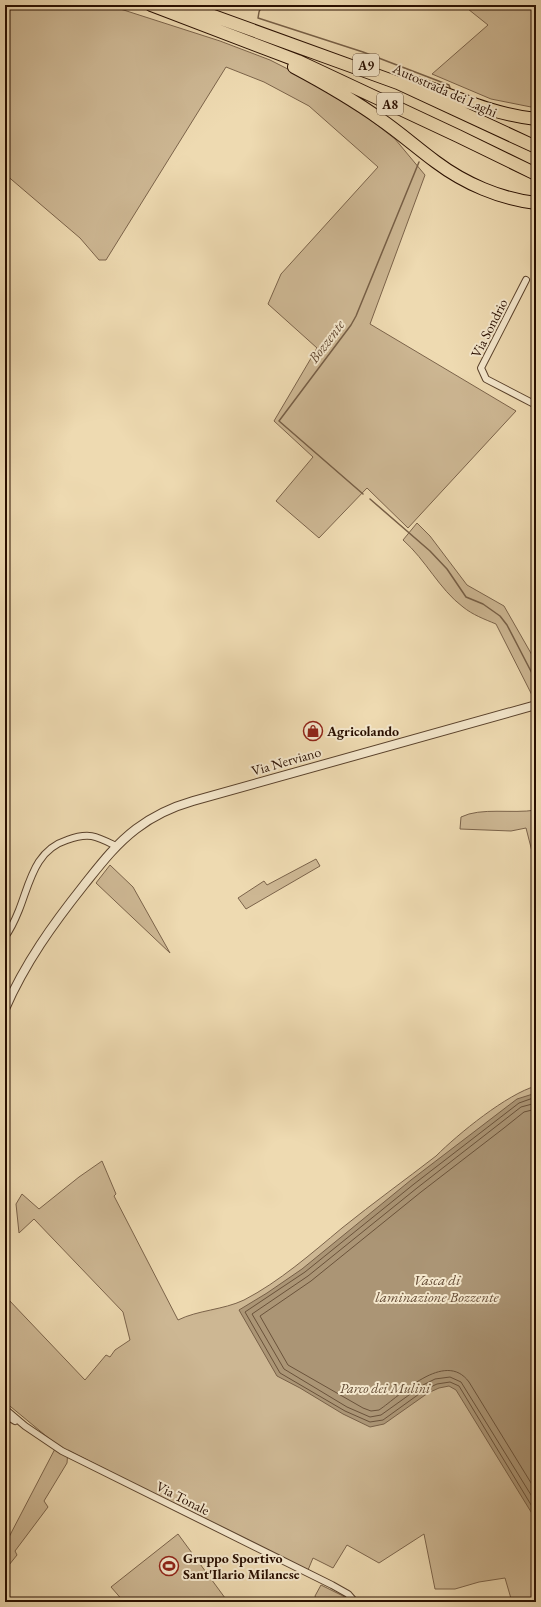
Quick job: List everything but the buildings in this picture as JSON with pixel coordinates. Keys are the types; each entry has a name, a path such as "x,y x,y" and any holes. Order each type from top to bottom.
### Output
{"highway":[{"name":"A8","path":"151,5 298,61 451,132 536,174"},
{"name":"Autostrada dei Laghi","path":"183,5 398,83 536,147"},
{"name":"A9","path":"197,5 461,100 502,113 536,118"},
{"name":"A9","path":"242,39 345,94 382,120 437,163 464,180 491,192 535,203"}],"street":[{"name":"Via Sondrio","path":"526,280 481,368 486,379 536,405"},
{"name":"Via Nerviano","path":"5,1008 20,977 38,946 90,878 116,846 133,831 151,819 184,804 536,705"},
{"path":"5,937 19,910 34,870 46,852 60,842 84,835 94,836 116,846"},
{"name":"Via Tonale","path":"5,1409 25,1426 62,1451 332,1585 348,1594 354,1602"},
{"path":"5,1415 25,1426"}],"green space":[{"path":"5,5 108,5 220,41 270,60 337,94 395,139 425,175 370,324 516,411 408,528 367,488 319,538 276,501 313,457 274,421 317,348 268,304 281,274 378,167 309,106 264,82 226,67 106,260 99,260 80,238 5,174"},
{"path":"463,5 536,5 536,108 491,99 432,74 488,25"},
{"path":"417,523 430,536 467,585 504,606 536,662 536,703 496,624 479,617 454,600 419,556 403,540"},
{"path":"536,810 536,867 526,828 511,831 460,829 461,817 469,814 487,811"},
{"path":"316,859 320,866 246,909 238,898 264,881 267,885"},
{"path":"110,865 133,887 170,953 96,883"},
{"name":"Parco dei Mulini","path":"536,1086 536,1602 512,1602 505,1578 479,1582 455,1589 435,1589 424,1534 379,1563 347,1545 333,1568 313,1558 308,1570 239,1538 68,1450 67,1463 44,1501 48,1507 15,1551 17,1555 5,1570 5,1542 57,1445 5,1402 5,1303 8,1299 85,1380 106,1355 110,1357 115,1350 130,1340 123,1312 34,1219 19,1233 16,1204 22,1194 39,1209 79,1177 102,1161 116,1194 114,1196 178,1320 244,1300 270,1285 436,1156 483,1116 511,1097"},
{"name":"Gruppo Sportivo Sant'Ilario Milanese","path":"178,1534 228,1602 124,1602 111,1587"},
{"path":"321,1585 347,1598 350,1602 316,1602 315,1596"}],"water":[{"name":"Vasca di laminazione Bozzente","path":"536,1093 536,1520 456,1390 449,1386 439,1388 428,1393 384,1424 370,1427 343,1414 277,1376 239,1310 302,1269 411,1180 517,1099"}],"waterway":[{"name":"Bozzente","path":"262,5 258,18 363,52 449,85 450,88"},
{"name":"Bozzente","path":"363,494 279,421 351,325 356,316 419,162"},
{"name":"Bozzente","path":"370,499 430,551 447,569 466,597 483,604 500,616 507,625 536,681"}],"place":[{"name":"Agricolando","path":"313,731"},
{"name":"Gruppo Sportivo Sant'Ilario Milanese","path":"169,1566"}]}
